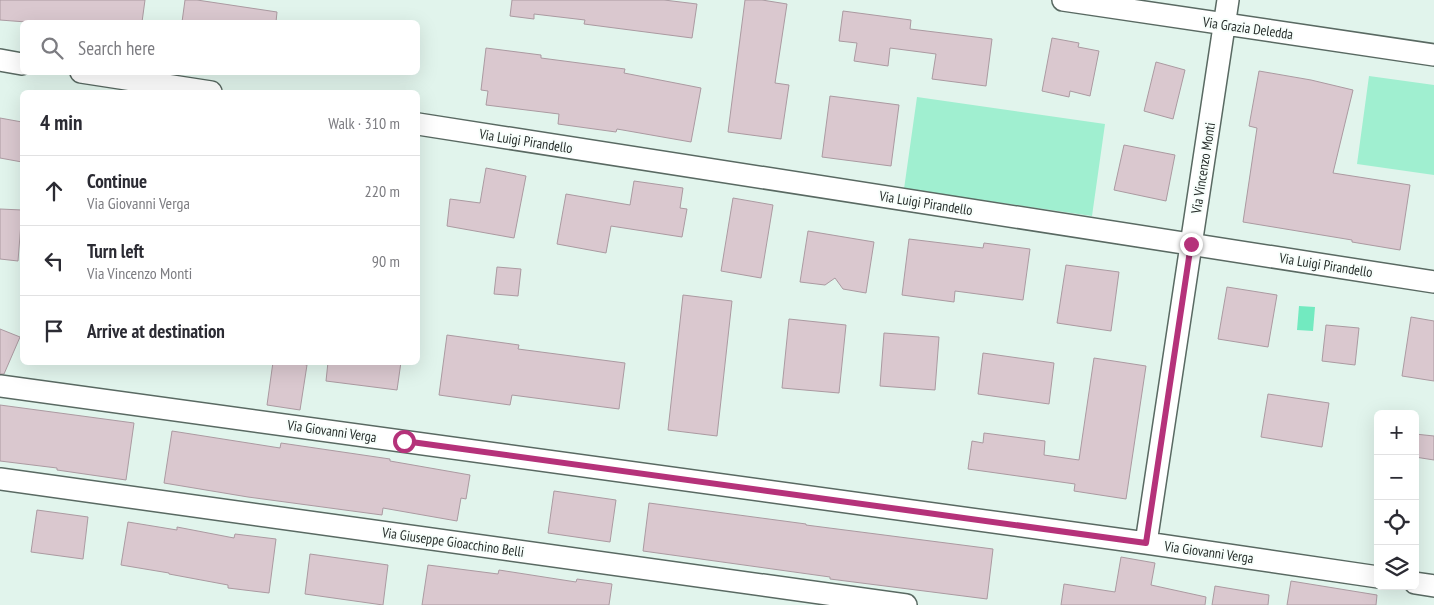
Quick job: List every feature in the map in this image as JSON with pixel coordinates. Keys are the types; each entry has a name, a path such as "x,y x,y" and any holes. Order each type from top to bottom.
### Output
{"street":[{"name":"Via Grazia Deledda","path":"1063,0 1434,55"},
{"name":"Via Vincenzo Monti","path":"1146,543 1228,0"},
{"path":"0,60 20,64"},
{"path":"100,75 198,90"},
{"name":"Via Luigi Pirandello","path":"420,124 1434,282"},
{"name":"Via Giovanni Verga","path":"0,386 1146,543 1374,576"},
{"name":"Via Giuseppe Gioacchino Belli","path":"0,479 906,605"},
{"path":"1419,584 1434,586"}],"shaded area":[{"path":"1369,76 1434,85 1434,175 1357,164"},
{"path":"917,97 1105,124 1092,216 904,189"},
{"path":"1299,306 1315,307 1313,331 1297,330"}],"building":[{"path":"0,0 145,0 142,20 20,20 20,22 0,20"},
{"path":"185,0 197,0 277,12 276,20 182,20"},
{"path":"512,0 664,0 697,4 692,38 584,24 585,20 534,14 534,19 510,16"},
{"path":"745,0 762,0 787,4 775,83 789,85 781,139 728,132"},
{"path":"843,11 911,20 910,29 992,39 986,86 932,79 936,54 890,48 888,66 854,61 857,43 839,41"},
{"path":"1052,38 1079,43 1078,47 1099,51 1090,96 1070,91 1069,97 1042,91"},
{"path":"486,48 541,55 541,58 625,69 624,73 701,88 691,142 617,129 616,132 558,124 559,114 486,105 488,91 481,90"},
{"path":"1156,62 1185,70 1173,119 1144,111"},
{"path":"1259,71 1353,90 1333,173 1410,185 1400,250 1243,222 1257,128 1249,126"},
{"path":"830,96 899,105 891,166 822,157"},
{"path":"0,118 20,122 20,162 0,158"},
{"path":"1124,145 1175,155 1166,201 1114,190"},
{"path":"486,168 526,176 514,238 447,226 450,199 480,203"},
{"path":"634,181 683,188 680,208 687,209 682,237 611,226 606,253 557,244 566,194 630,205"},
{"path":"733,198 773,205 761,278 721,271"},
{"path":"0,209 20,210 18,261 0,259"},
{"path":"808,231 874,242 866,293 843,289 835,278 825,285 800,282"},
{"path":"909,239 983,248 984,243 1030,249 1023,300 955,291 954,302 902,295"},
{"path":"1066,265 1119,272 1111,331 1057,323"},
{"path":"497,267 521,269 518,296 494,294"},
{"path":"1227,287 1277,295 1268,347 1218,339"},
{"path":"683,295 732,301 717,436 668,430"},
{"path":"1411,317 1434,321 1434,381 1402,376"},
{"path":"789,319 846,325 839,393 782,388"},
{"path":"1326,325 1359,328 1355,365 1322,361"},
{"path":"0,329 20,337 4,374 0,374"},
{"path":"884,333 939,337 935,390 880,386"},
{"path":"447,335 519,345 518,349 625,363 619,409 512,395 510,405 439,395"},
{"path":"983,353 1054,363 1049,404 978,394"},
{"path":"1094,358 1146,366 1126,499 1074,491 1075,484 968,469 972,441 983,443 984,433 1045,441 1044,455 1079,460"},
{"path":"273,365 307,365 300,410 267,405"},
{"path":"328,365 401,365 397,390 326,381"},
{"path":"1268,394 1329,403 1322,447 1261,437"},
{"path":"0,405 134,423 126,480 57,470 57,468 0,461"},
{"path":"172,431 280,448 281,443 390,459 390,461 470,475 466,499 461,498 457,521 383,508 382,515 248,497 164,483"},
{"path":"1419,434 1434,436 1434,460 1419,458"},
{"path":"554,491 616,500 610,542 548,533"},
{"path":"649,503 993,549 987,599 830,579 830,577 643,551"},
{"path":"37,510 88,517 83,559 31,552"},
{"path":"128,522 177,530 177,527 234,538 235,534 276,539 269,593 228,588 228,585 121,565"},
{"path":"310,554 388,565 383,605 305,594"},
{"path":"1121,557 1155,563 1151,585 1206,597 1205,605 1061,605 1064,584 1115,592"},
{"path":"428,565 498,574 499,570 576,582 577,579 612,584 609,605 422,605"},
{"path":"1291,581 1377,595 1376,605 1287,605"},
{"path":"1215,586 1269,595 1268,605 1212,605"}],"route":[{"path":"404,441 1146,543 1191,244"}]}
